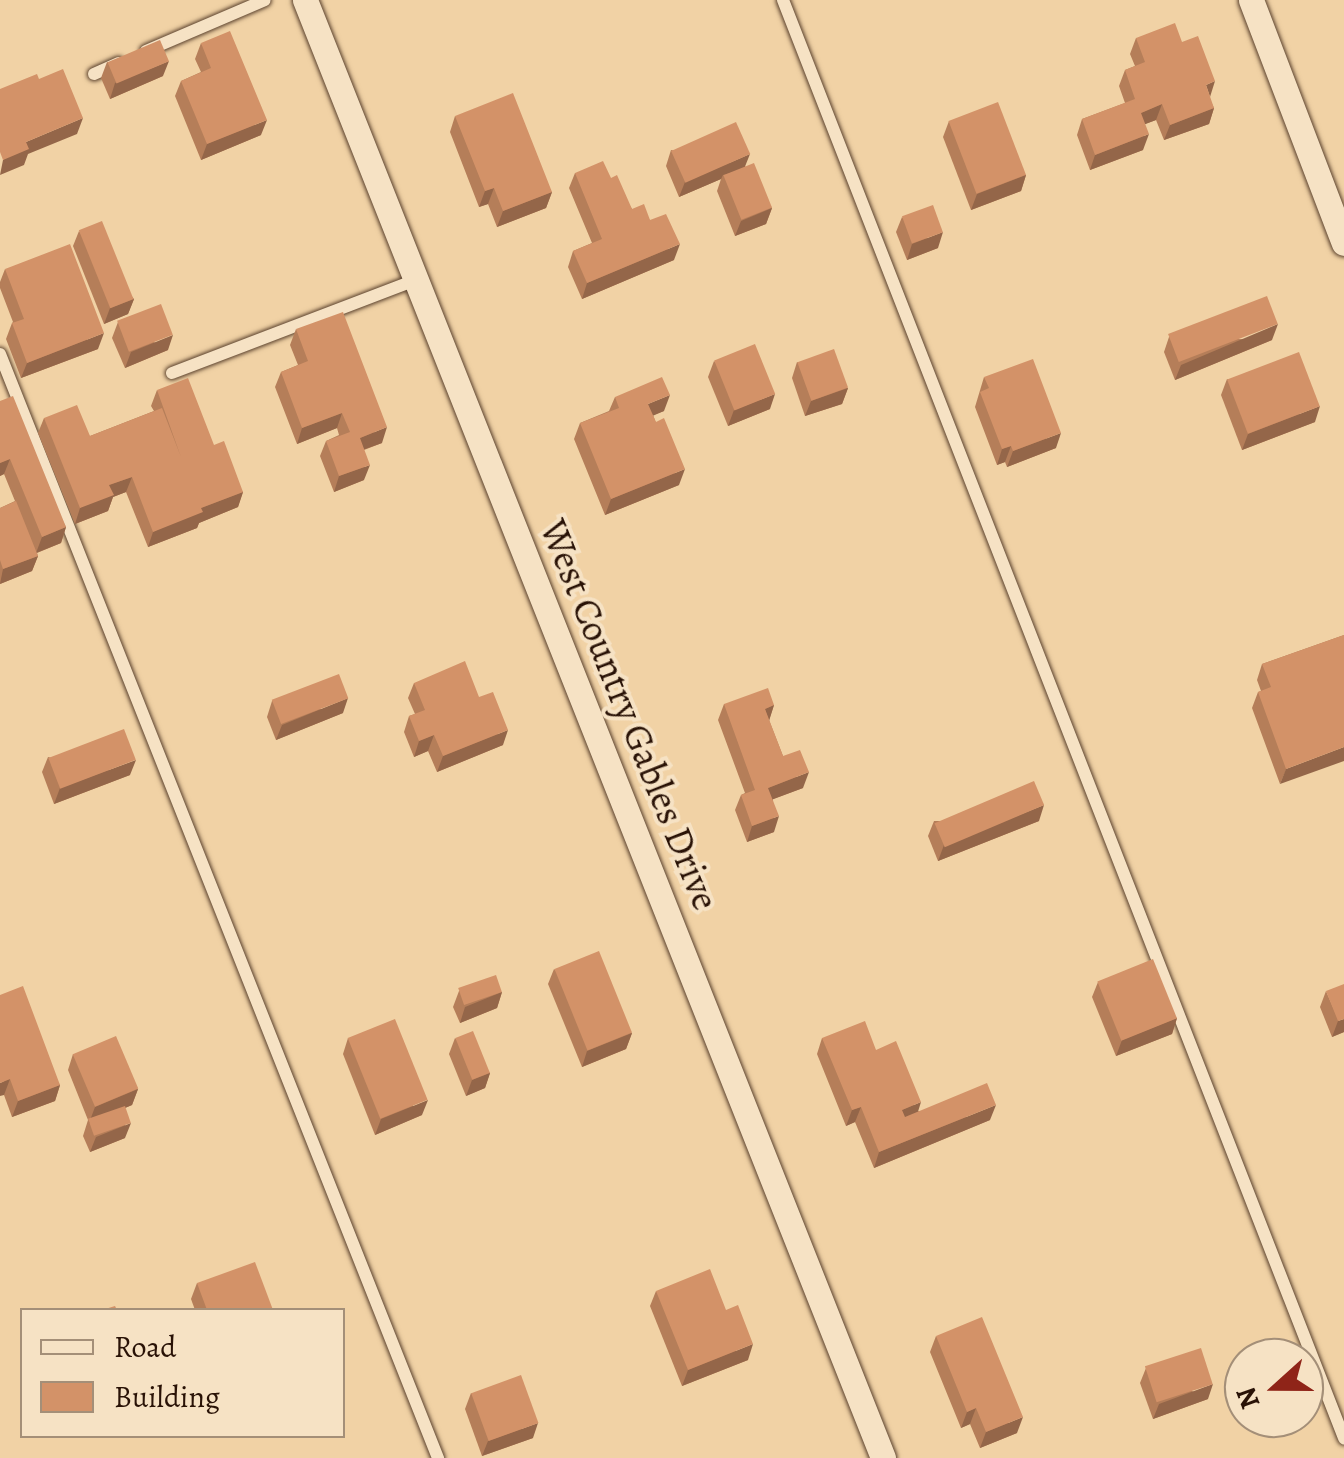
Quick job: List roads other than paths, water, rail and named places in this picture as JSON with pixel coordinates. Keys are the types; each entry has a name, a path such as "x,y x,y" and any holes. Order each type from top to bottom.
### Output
{"street":[{"name":"West Country Gables Drive","path":"305,0 883,1458"},
{"path":"1251,0 1344,242"}],"lane":[{"path":"94,74 265,0"},
{"path":"783,0 1344,1438"},
{"path":"172,373 416,280"},
{"path":"0,354 438,1458"}]}
